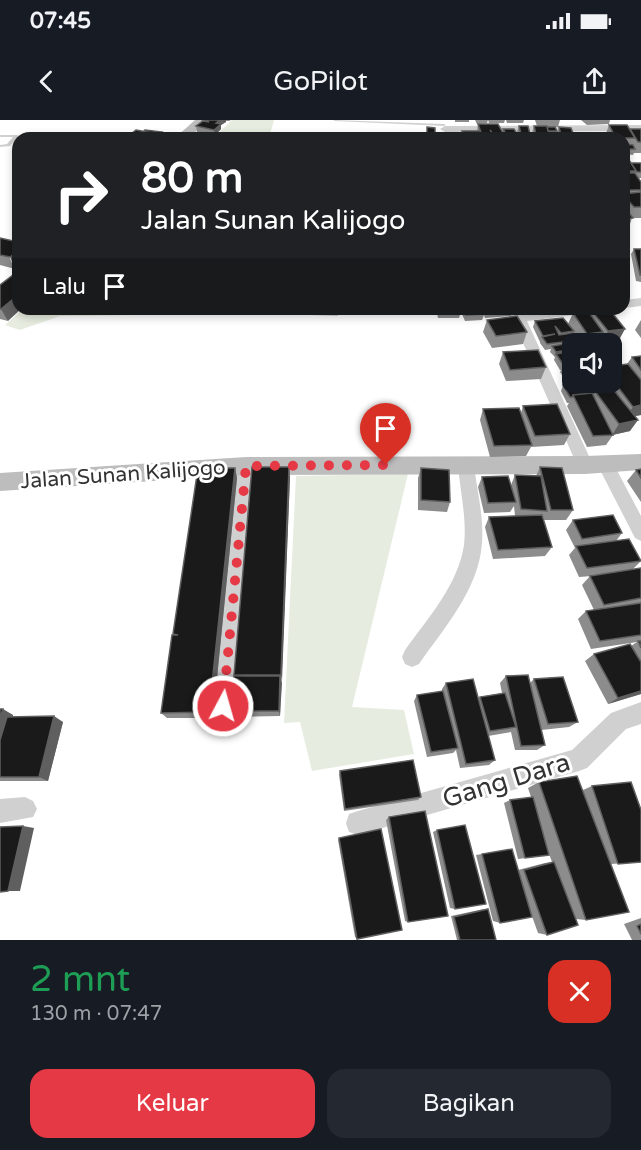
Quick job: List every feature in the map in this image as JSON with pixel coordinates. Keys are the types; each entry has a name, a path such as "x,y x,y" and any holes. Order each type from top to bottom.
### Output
{"street":[{"path":"188,132 202,120"},
{"path":"444,128 529,124 575,132"},
{"path":"592,132 612,124 641,128"},
{"path":"518,315 595,465 641,533"},
{"name":"Jalan Sunan Kalijogo","path":"0,482 246,466 595,465 641,462"},
{"path":"412,657 454,594 470,564 473,542 466,465"},
{"path":"223,706 246,466"},
{"name":"Gang Dara","path":"358,823 579,760 619,721 641,713"},
{"path":"0,811 25,809"}],"lane":[{"path":"335,120 444,128"}],"shaded area":[{"path":"232,120 274,120 271,132 219,132"},
{"path":"16,315 134,315 60,316 20,330 5,325"},
{"path":"408,474 352,707 404,710 414,754 312,771 300,722 284,723 296,476"}],"building":[{"path":"204,120 220,120 216,123 221,124 214,130 196,126 203,121 209,122"},
{"path":"478,124 498,124 502,132 490,130 492,132 481,132"},
{"path":"609,125 627,125 635,138 630,138 630,132 613,132"},
{"path":"519,126 528,126 530,132 520,132"},
{"path":"534,126 547,126 548,132 536,132"},
{"path":"427,127 435,128 435,132 427,132"},
{"path":"547,127 555,127 557,131 548,131"},
{"path":"559,127 571,128 572,132 560,132"},
{"path":"503,129 514,129 516,132 505,132"},
{"path":"630,129 641,129 641,142 638,142"},
{"path":"630,162 636,171 630,171"},
{"path":"631,163 641,163 641,172 637,172"},
{"path":"630,173 635,173 641,182 641,190 630,190"},
{"path":"641,192 641,207 634,207 630,203 630,193"},
{"path":"0,238 12,241 12,256 0,255"},
{"path":"634,249 641,249 641,275 640,275"},
{"path":"12,276 12,300 1,309 0,309 0,285"},
{"path":"574,315 591,315 603,332 586,333"},
{"path":"595,315 614,315 625,329 608,331"},
{"path":"517,316 527,332 496,336 487,320"},
{"path":"563,318 574,331 561,333 555,326 559,335 562,335 562,342 547,344 542,337 555,334 543,336 535,321"},
{"path":"562,344 562,351 556,352 552,346"},
{"path":"538,350 546,367 510,370 503,352"},
{"path":"562,353 562,363 556,354"},
{"path":"641,356 641,370 632,357"},
{"path":"628,364 641,380 641,405 633,407 622,392 622,365"},
{"path":"568,393 592,393 573,395 570,397"},
{"path":"592,393 613,435 593,436 573,395"},
{"path":"596,393 616,393 638,420 619,424"},
{"path":"557,404 570,434 535,436 523,406"},
{"path":"519,408 532,445 494,446 483,409"},
{"path":"252,467 289,467 281,675 234,675"},
{"path":"540,467 562,468 573,510 551,510"},
{"path":"198,468 235,468 209,712 161,713 172,635 178,635 173,634"},
{"path":"421,468 449,470 450,502 421,500"},
{"path":"515,475 541,476 547,511 521,509"},
{"path":"508,476 516,502 488,503 482,477"},
{"path":"542,515 552,547 498,550 489,517"},
{"path":"613,515 622,533 582,539 573,520"},
{"path":"629,539 641,561 587,568 576,546"},
{"path":"641,568 641,598 604,605 590,576"},
{"path":"641,603 641,635 600,641 586,611"},
{"path":"630,644 641,662 641,691 618,698 594,654"},
{"path":"528,675 545,745 521,746 506,676"},
{"path":"234,676 280,676 279,711 231,711"},
{"path":"563,677 578,722 548,724 534,679"},
{"path":"473,679 495,760 466,764 446,683"},
{"path":"443,691 458,748 431,752 417,695"},
{"path":"505,693 516,727 490,731 480,697"},
{"path":"54,716 39,777 0,777 0,740 7,717"},
{"path":"413,760 421,797 345,809 340,771"},
{"path":"577,776 629,912 586,920 539,782"},
{"path":"631,782 641,810 641,862 618,864 592,786"},
{"path":"533,797 549,855 525,858 510,800"},
{"path":"425,811 448,916 408,922 389,817"},
{"path":"465,825 486,904 455,909 437,830"},
{"path":"23,826 8,891 0,892 0,827"},
{"path":"381,829 402,930 357,939 339,838"},
{"path":"512,849 532,917 500,923 482,854"},
{"path":"554,862 578,925 547,935 524,870"},
{"path":"488,909 496,940 460,940 454,917"}],"route":[{"path":"223,706 246,466 386,465"}]}
